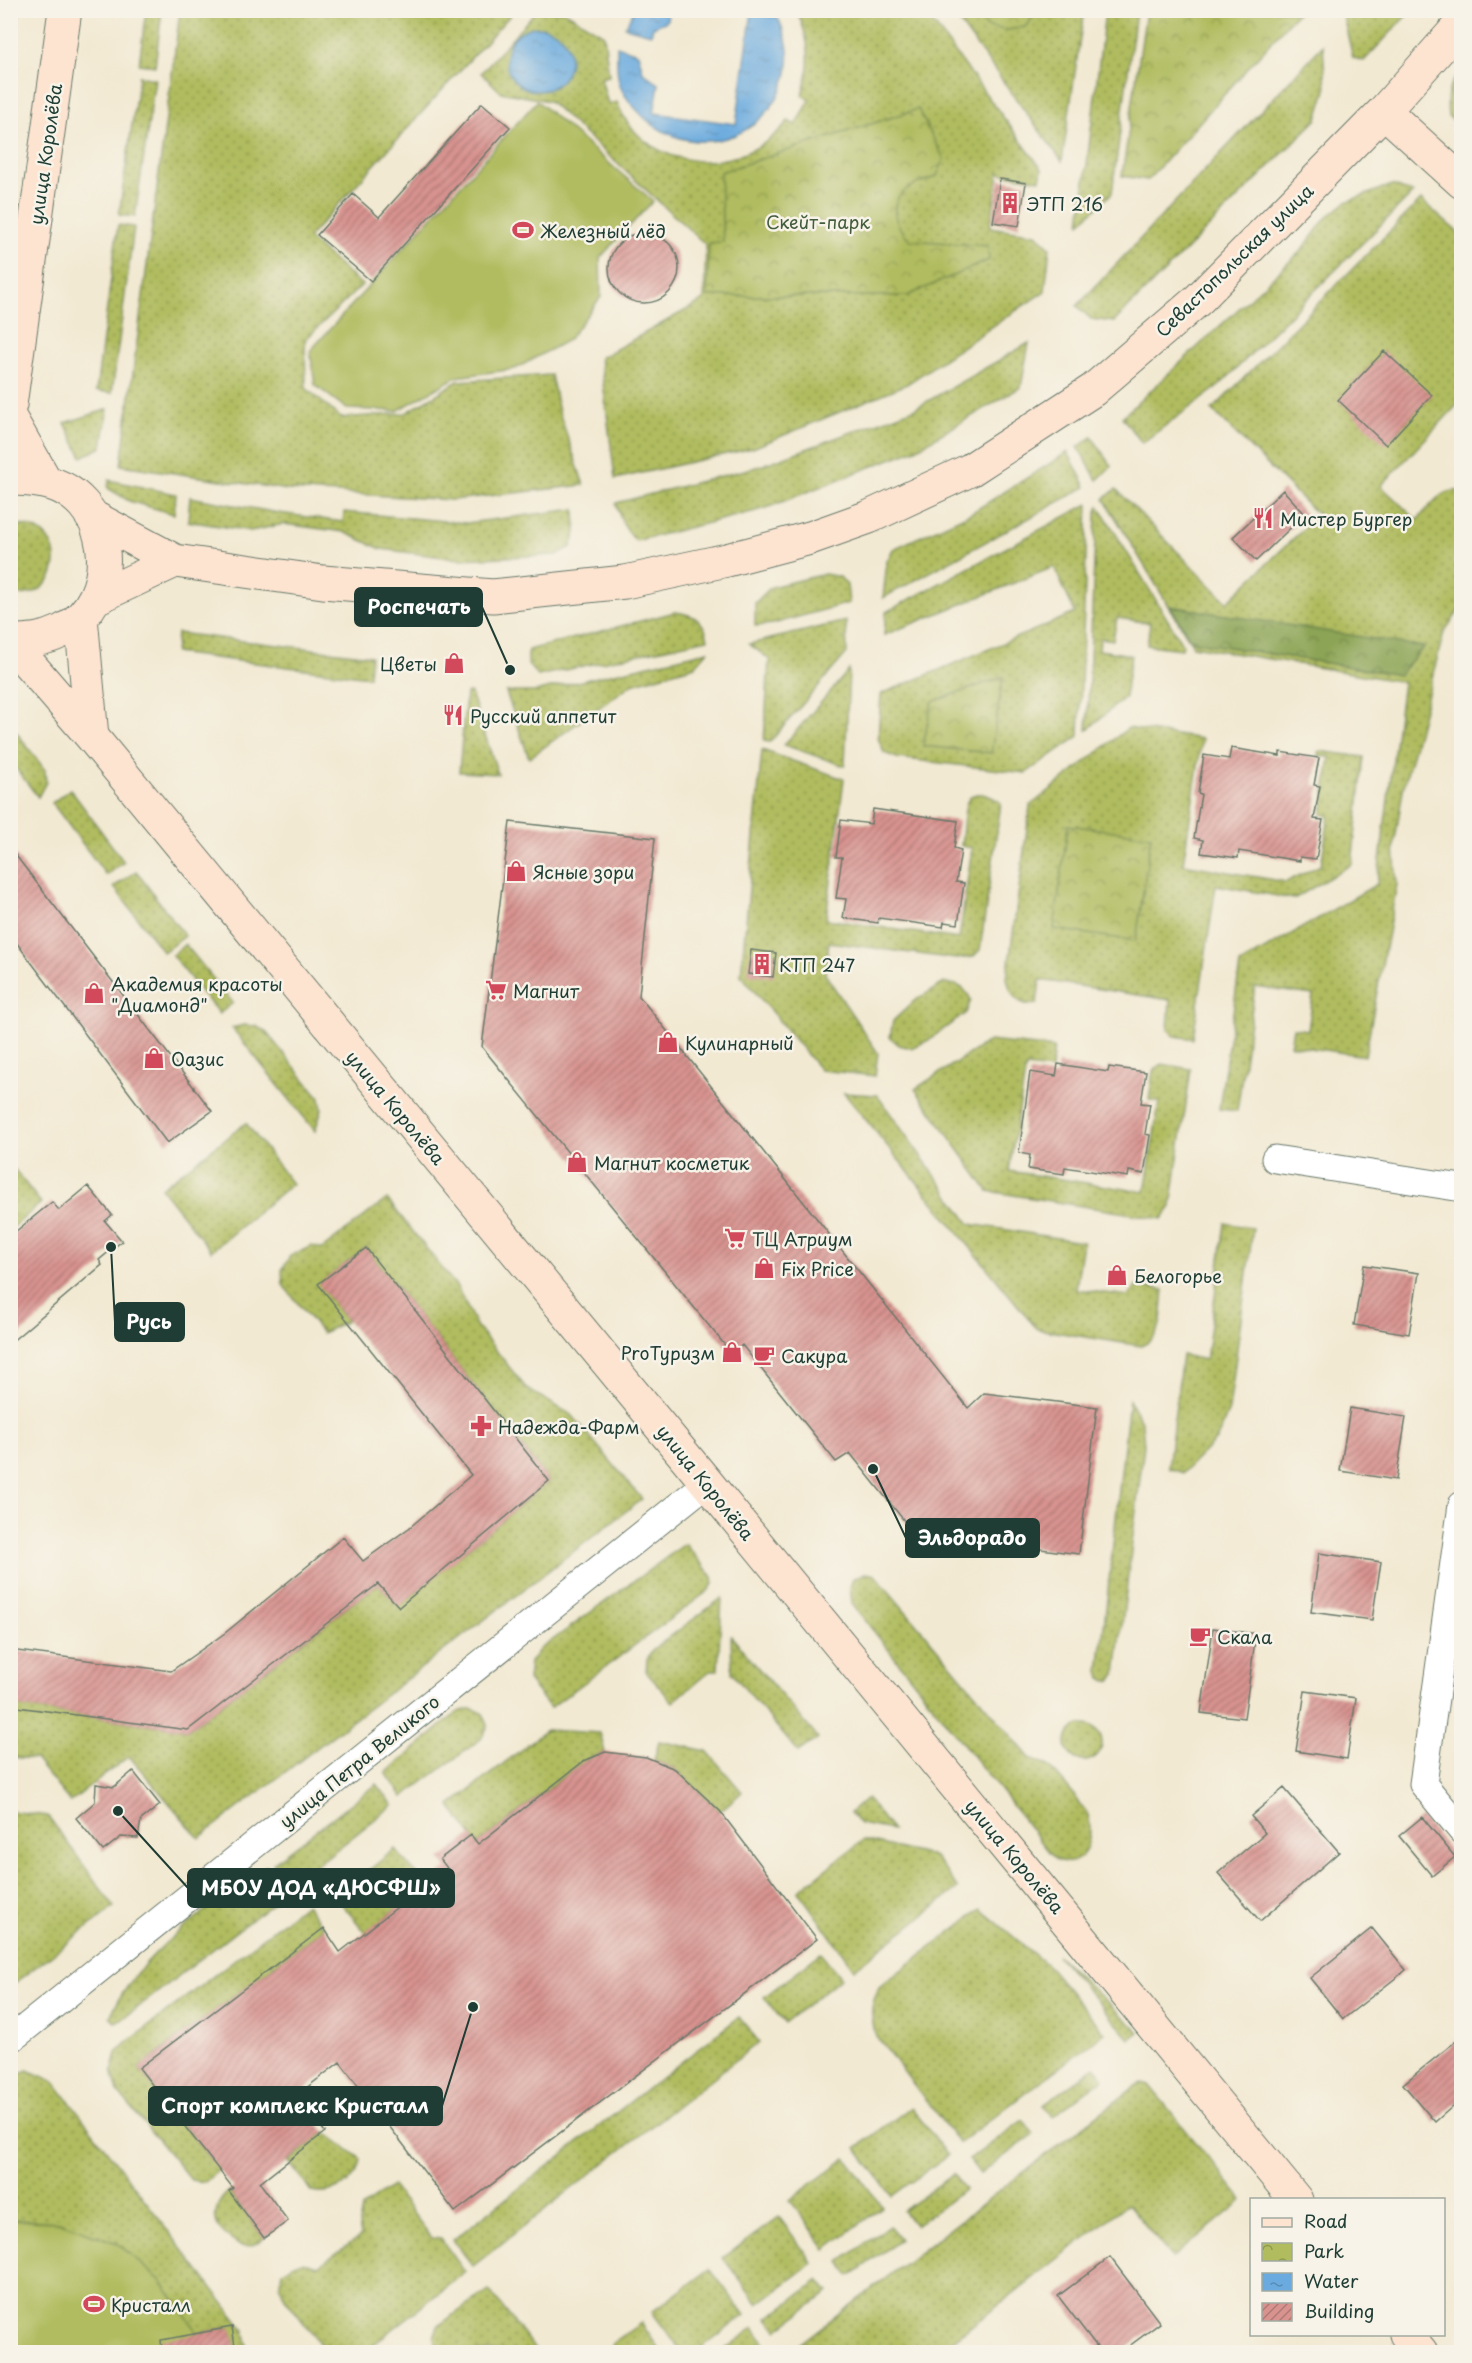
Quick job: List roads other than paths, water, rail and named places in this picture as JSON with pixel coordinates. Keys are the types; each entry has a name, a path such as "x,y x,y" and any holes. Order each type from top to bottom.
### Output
{"main road":[{"name":"улица Королёва","path":"10,405 65,10"},
{"name":"Севастопольская улица","path":"91,516 175,561 322,582 493,596 625,582 727,560 810,538 869,517 970,470 1093,390 1199,299 1384,111 1461,23"},
{"path":"1384,111 1461,182"},
{"path":"10,418 46,482"},
{"path":"10,480 46,482 63,490 79,501 91,516 101,536 104,557 102,579 88,608 92,737"},
{"path":"10,641 36,641 60,632 88,608 175,561"},
{"name":"улица Королёва","path":"10,641 92,737 1295,2198"},
{"path":"1408,2336 1421,2352"}],"street":[{"path":"1275,1159 1461,1188"},
{"name":"улица Петра Великого","path":"10,2040 707,1483"},
{"path":"1461,1505 1423,1784 1461,1831"}],"water":[{"path":"634,10 668,11 667,21 653,27 651,34 625,27"},
{"path":"752,11 774,11 786,39 789,58 782,88 770,109 754,124 735,135 715,140 694,141 673,136 653,125 626,97 618,78 617,46 638,53 643,72 659,84 654,113 736,124"},
{"path":"532,27 544,27 561,36 568,47 570,59 568,71 561,82 544,91 532,91 520,86 511,77 506,65 506,53 511,41 520,32"}],"place":[{"name":"ЭТП 216","path":"1010,203"},
{"name":"Железный лёд","path":"523,230"},
{"name":"Мистер Бургер","path":"1263,518"},
{"name":"Цветы","path":"454,663"},
{"name":"Роспечать","path":"510,670"},
{"name":"Русский аппетит","path":"453,715"},
{"name":"Ясные зори","path":"516,871"},
{"name":"КТП 247","path":"762,964"},
{"name":"Магнит","path":"496,990"},
{"name":"Академия красоты \"Диамонд\"","path":"94,993"},
{"name":"Кулинарный","path":"668,1042"},
{"name":"Оазис","path":"154,1058"},
{"name":"Магнит косметик","path":"577,1162"},
{"name":"ТЦ Атриум","path":"735,1238"},
{"name":"Русь","path":"111,1247"},
{"name":"Fix Price","path":"764,1268"},
{"name":"Белогорье","path":"1117,1275"},
{"name":"ProТуризм","path":"732,1352"},
{"name":"Сакура","path":"764,1355"},
{"name":"Надежда-Фарм","path":"481,1426"},
{"name":"Эльдорадо","path":"873,1469"},
{"name":"Скала","path":"1200,1636"},
{"name":"МБОУ ДОД «ДЮСФШ»","path":"118,1811"},
{"name":"Спорт комплекс Кристалл","path":"473,2007"},
{"name":"Кристалл","path":"94,2304"}],"park label":[{"name":"Скейт-парк","path":"818,221"}]}
